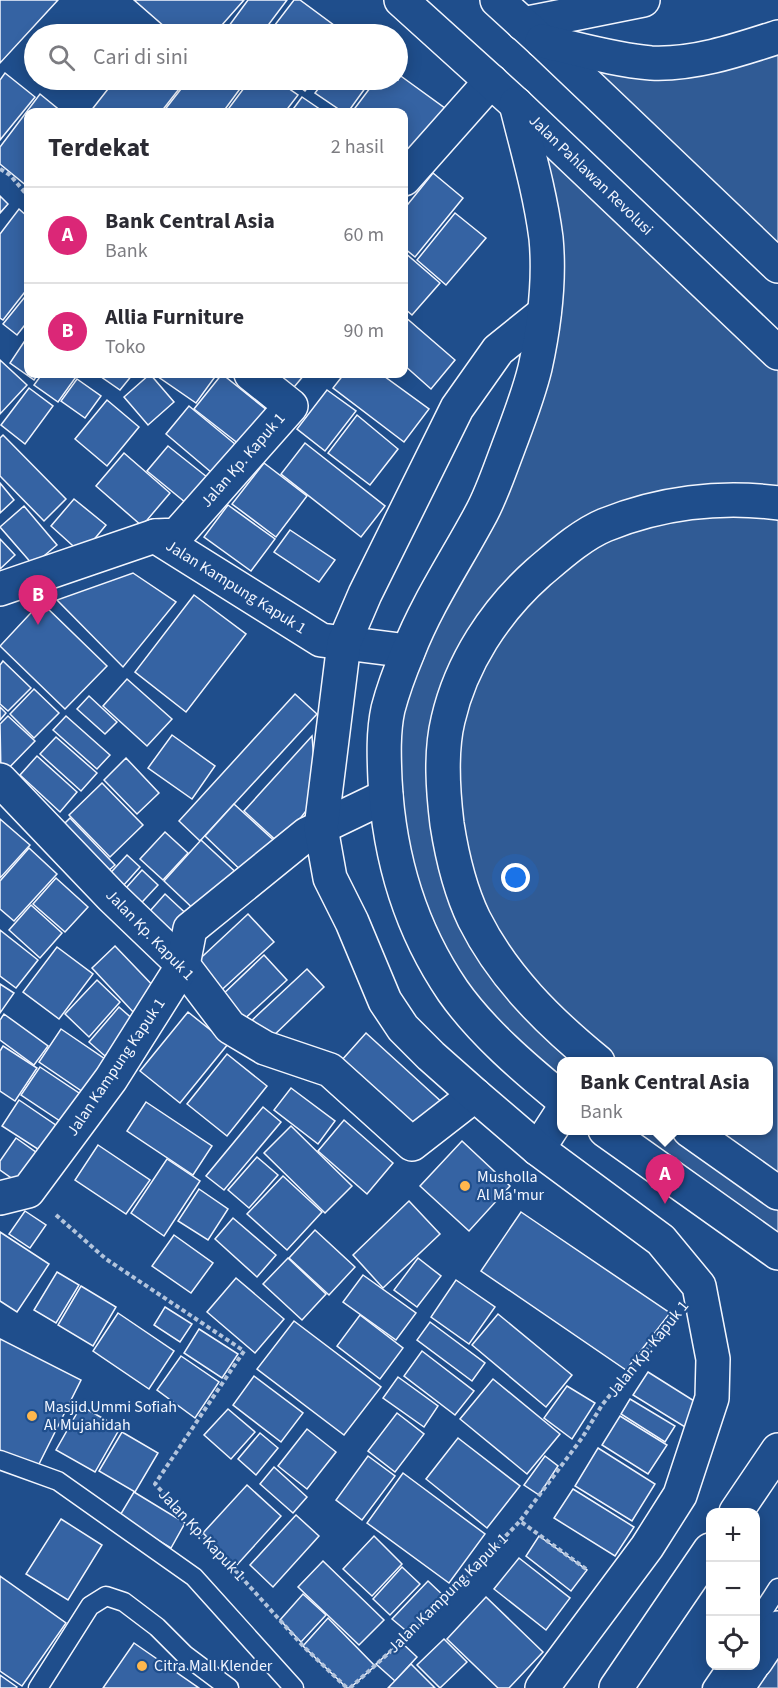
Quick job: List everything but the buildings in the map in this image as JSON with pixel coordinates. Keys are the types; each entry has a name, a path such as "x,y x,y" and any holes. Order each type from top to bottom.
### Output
{"street":[{"name":"Jalan Pahlawan Revolusi","path":"401,0 492,81 778,353"},
{"path":"497,0 778,266"},
{"path":"532,32 643,0"},
{"path":"532,32 613,57 653,63 710,57 778,37"},
{"path":"408,175 492,81"},
{"path":"516,104 540,201 546,240 544,313 536,361 529,391 484,509 408,651 388,711 384,744 386,796 388,825 400,876 421,936 440,971 481,1025 557,1095"},
{"path":"542,1688 647,1547 680,1495 712,1398 713,1359 699,1286 661,1240 538,1149 431,1056 403,1028 385,1001 352,922 330,878 321,828 344,643 365,594 457,408 498,350 544,313"},
{"name":"Jalan Kp. Kapuk 1","path":"155,536 177,535 291,406 256,378"},
{"path":"592,1057 551,1021 521,990 494,954 474,919 467,900 451,848 444,797 443,762 447,722 458,689 476,649 502,611 526,584 564,550 603,526 652,510 697,502 734,500 778,503"},
{"name":"Jalan Kampung Kapuk 1","path":"0,589 155,536 321,640 408,651"},
{"name":"Jalan Kp. Kapuk 1","path":"0,780 112,897 183,965 230,1027 265,1048 330,1070 412,1144 475,1095"},
{"name":"Jalan Kampung Kapuk 1","path":"14,1194 111,1079 183,965 189,929 307,834 386,796"},
{"path":"538,1149 557,1118"},
{"path":"611,1135 770,1247 778,1276"},
{"path":"695,1135 778,1193"},
{"path":"739,1508 778,1450"},
{"path":"616,1688 706,1557"},
{"path":"760,1655 778,1628"},
{"path":"737,1688 749,1670"}],"lane":[{"path":"0,1460 58,1481 194,1577 294,1688"},
{"path":"760,1616 778,1588"},
{"path":"38,1688 90,1606 106,1596 124,1602 149,1620 185,1656 229,1688"},
{"path":"712,1688 724,1670"}],"path":[{"path":"0,169 10,175 24,191"},
{"name":"Jalan Kp. Kapuk 1","path":"14,1194 244,1352 155,1484 303,1646 348,1688"},
{"name":"Jalan Kp. Kapuk 1","path":"520,1521 582,1438 602,1405 699,1286"},
{"path":"520,1521 614,1591"},
{"name":"Jalan Kampung Kapuk 1","path":"348,1688 432,1614 520,1521"}],"shaded area":[{"path":"778,37 778,266 542,41 613,58"},
{"path":"516,104 778,353 778,1253 611,1135 773,1135 773,1057 557,1057 557,1095 440,971 384,744 540,340"},
{"path":"778,1628 778,1688 737,1688 749,1670 760,1670 760,1654"}],"place":[{"name":"Allia Furniture","path":"38,625"},
{"name":"Musholla Al Ma'mur","path":"465,1186"},
{"name":"Bank Central Asia","path":"665,1204"},
{"name":"Masjid Ummi Sofiah Al Mujahidah","path":"32,1416"},
{"name":"Citra Mall Klender","path":"142,1666"}]}
